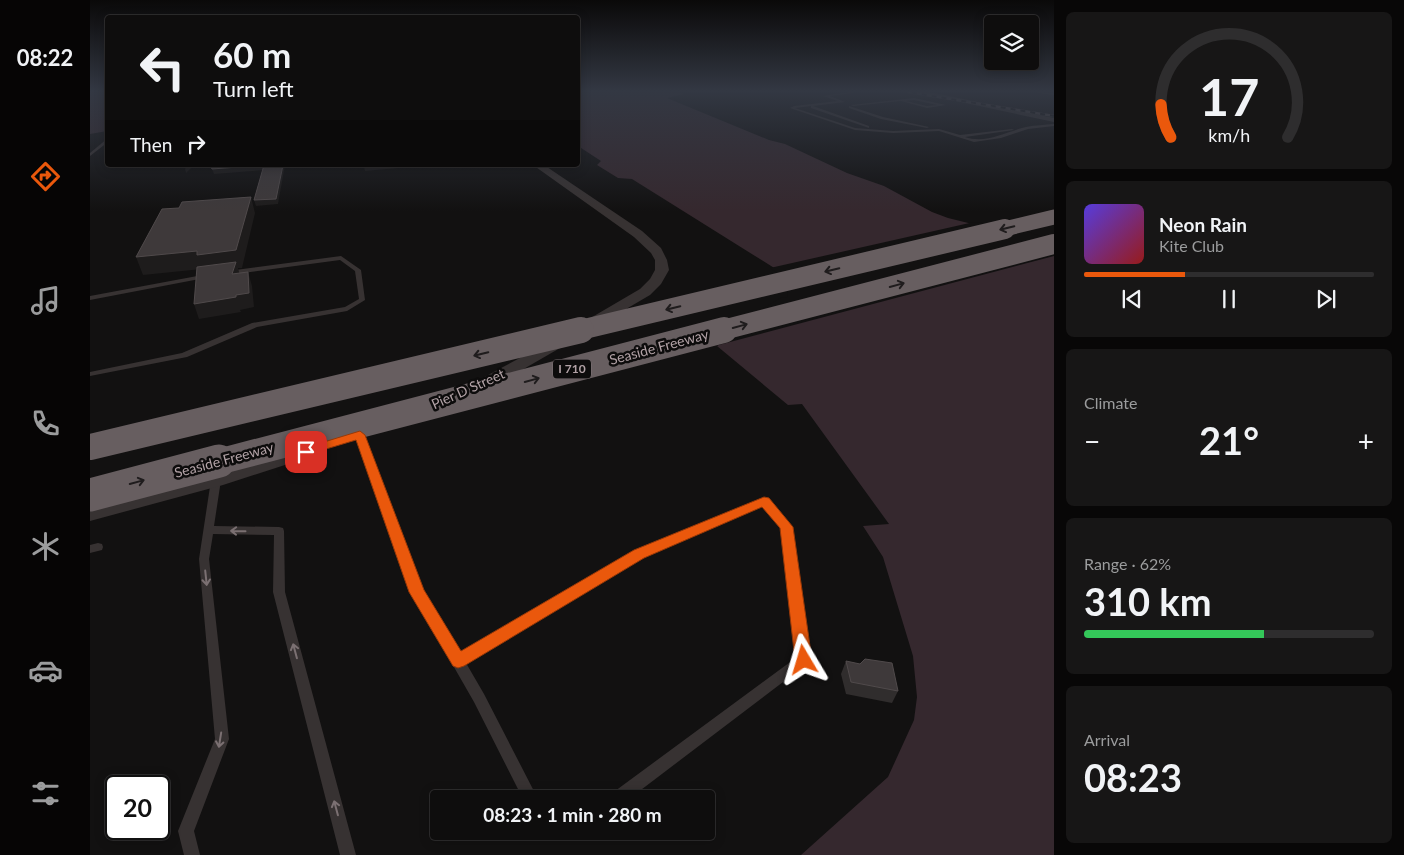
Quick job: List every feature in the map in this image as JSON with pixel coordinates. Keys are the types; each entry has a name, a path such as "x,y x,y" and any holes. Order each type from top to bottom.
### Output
{"highway":[{"path":"90,447 1054,217"},
{"name":"Seaside Freeway","path":"90,495 1054,244"}],"street":[{"name":"Pier D Street","path":"90,513 216,480 360,435 490,382 645,292 656,281 662,270 661,260 653,246 541,167"}],"lane":[{"path":"885,131 918,131"},
{"path":"942,131 974,141 1001,137 1018,131"},
{"path":"958,136 995,131"},
{"path":"90,155 105,142"},
{"path":"90,298 210,276 341,258 358,270 362,300 347,310 256,325 184,355 90,374"},
{"path":"360,435 417,592 480,698 526,790"},
{"path":"192,855 186,830 222,739 204,559 216,480"},
{"path":"458,661 639,554 764,501 787,527 804,660 628,790"},
{"path":"208,530 279,531 279,592 348,855"}],"shaded area":[{"path":"90,131 105,131 105,131 90,134"},
{"path":"580,131 747,131 785,144 847,173 884,186 932,212 948,218 1054,244 1054,855 801,855 888,777 914,720 917,697 913,656 883,557 863,526 889,524 802,404 788,405 717,346 788,300 791,294 779,271 632,179 618,178 597,165 601,161 580,147"}],"pier":[{"path":"974,222 1018,228 1054,241 1054,256 715,346 749,317 782,297 787,298 788,290 780,275 770,268"}],"building":[{"path":"211,167 238,167 212,169"},
{"path":"263,167 283,167 276,199 254,200"},
{"path":"251,197 236,250 197,255 197,251 136,257 162,209 179,208 182,202"},
{"path":"236,262 232,274 248,272 249,293 194,304 197,267"},
{"path":"865,659 892,663 898,691 851,682 846,661 860,664"}],"route":[{"path":"306,452 360,435 417,592 458,661 639,554 764,501 787,527 804,660"}]}
